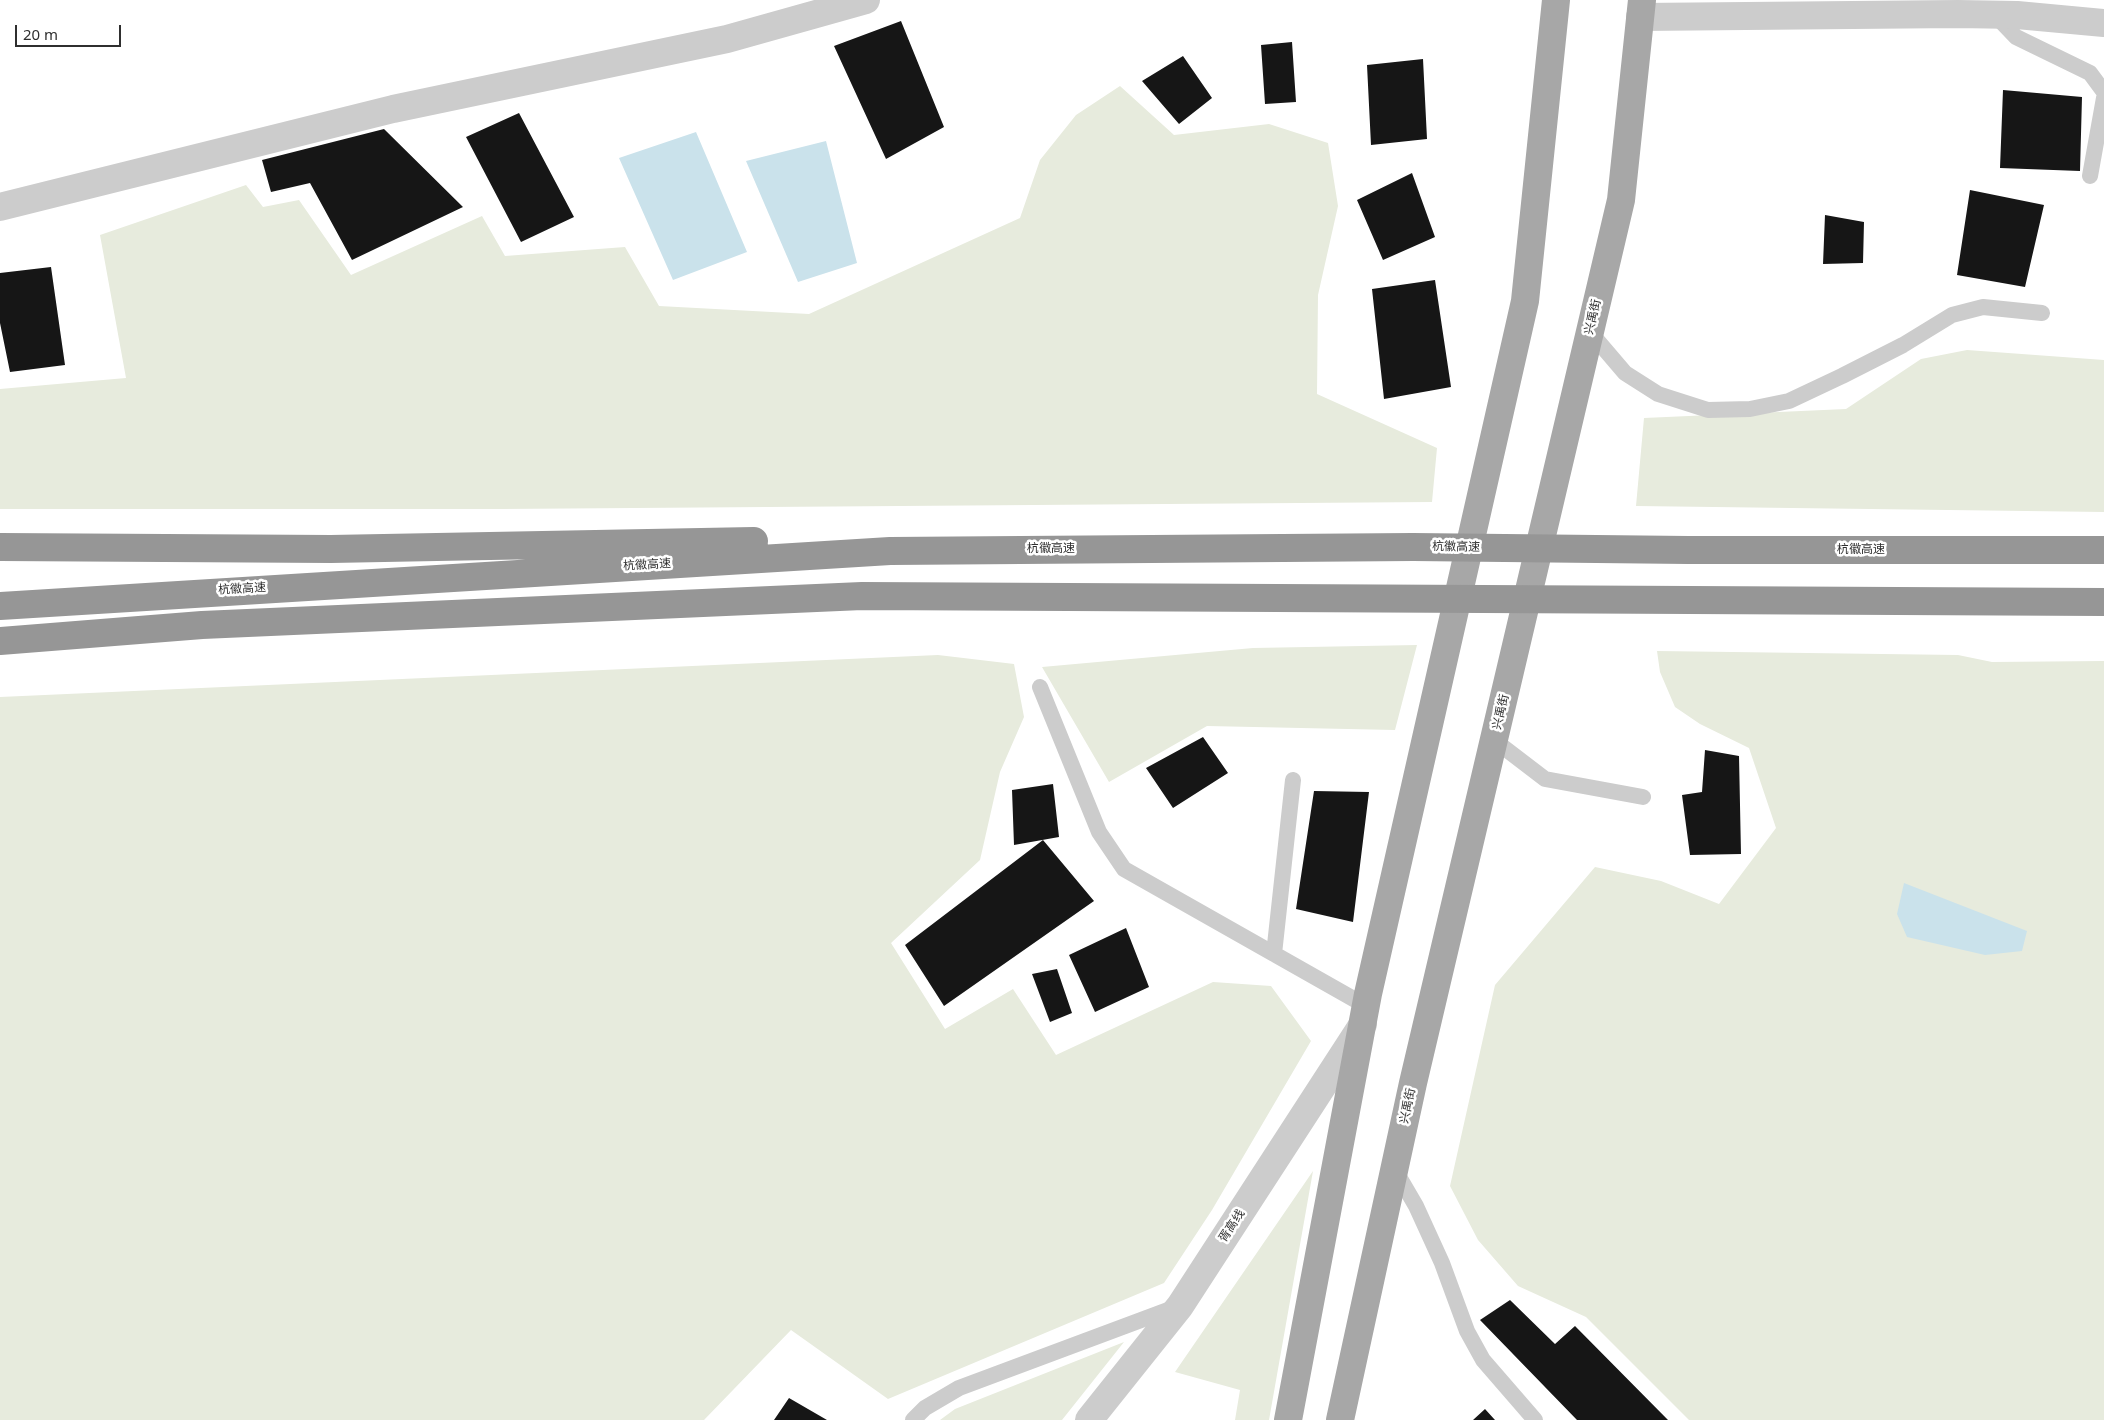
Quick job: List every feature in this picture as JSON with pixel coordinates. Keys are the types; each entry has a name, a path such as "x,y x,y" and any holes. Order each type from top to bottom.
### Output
{"highway":[{"path":"0,547 331,550 747,541 890,550"},
{"name":"杭徽高速","path":"0,606 890,550 1413,547 1688,550 2104,550"},
{"path":"0,641 202,625 862,596 2104,602"}],"main road":[{"path":"1288,1420 1364,1015 1525,301 1556,0"},
{"name":"兴禹街","path":"1340,1420 1394,1170 1621,200 1641,8"}],"street":[{"path":"0,207 393,109 727,40 866,0"},
{"path":"1641,8 2010,10 2104,23"},
{"name":"胥高线","path":"1090,1420 1180,1306 1364,1015"}],"lane":[{"path":"2010,10 2016,37 2090,73 2104,92"},
{"path":"2090,176 2104,98"},
{"path":"1590,332 1625,374 1658,394 1708,410 1750,409 1789,401 1903,345 1952,315 1983,307 2042,313"},
{"path":"1040,687 1099,832 1124,869 1274,954 1364,1015"},
{"path":"1494,740 1545,778 1643,797"},
{"path":"1274,954 1293,780"},
{"path":"1394,1170 1416,1206 1442,1263 1467,1331 1482,1360 1535,1420"},
{"path":"913,1420 925,1408 959,1388 1180,1306"}],"shaded area":[{"path":"1120,86 1174,135 1269,124 1328,143 1338,206 1318,295 1317,394 1437,448 1432,502 501,509 0,509 0,389 126,378 100,235 246,185 263,207 299,200 351,275 482,216 505,256 625,247 659,306 809,314 1020,218 1040,160 1076,115"},
{"path":"1967,350 2104,360 2104,512 1636,506 1644,418 1846,409 1921,359"},
{"path":"1417,645 1395,730 1207,726 1109,782 1042,667 1253,648"},
{"path":"1657,651 1958,655 1992,662 2104,661 2104,1420 1689,1420 1586,1317 1518,1286 1478,1240 1450,1186 1495,985 1595,867 1661,881 1719,904 1776,828 1749,748 1700,724 1675,707 1660,672"},
{"path":"938,655 1014,664 1024,717 1000,772 980,860 891,943 945,1029 1013,989 1056,1055 1213,982 1271,986 1311,1041 1212,1210 1164,1283 888,1399 791,1330 704,1420 0,1420 0,697"},
{"path":"1313,1171 1269,1420 1235,1420 1240,1390 1175,1372"},
{"path":"1124,1342 1062,1420 940,1420 955,1409"}],"water":[{"path":"696,132 747,252 673,280 619,158"},
{"path":"826,141 857,263 798,282 746,161"},
{"path":"1904,883 2027,931 2022,951 1985,955 1907,937 1897,914"}],"building":[{"path":"901,21 944,127 886,159 834,46"},
{"path":"1292,42 1296,102 1265,104 1261,45"},
{"path":"1183,56 1212,98 1179,124 1142,81"},
{"path":"1423,59 1427,139 1371,145 1367,65"},
{"path":"2003,90 2082,97 2080,171 2000,168"},
{"path":"519,113 574,217 521,242 466,137"},
{"path":"384,129 463,207 352,260 310,183 271,192 262,160"},
{"path":"1412,173 1435,237 1383,260 1357,200"},
{"path":"1970,190 2044,205 2025,287 1957,275"},
{"path":"1825,215 1864,222 1863,263 1823,264"},
{"path":"51,267 65,365 10,372 0,323 0,273"},
{"path":"1435,280 1451,387 1384,399 1372,289"},
{"path":"1203,737 1228,773 1173,808 1146,768"},
{"path":"1705,750 1739,756 1741,854 1690,855 1682,795 1702,792"},
{"path":"1053,784 1059,837 1014,845 1012,790"},
{"path":"1314,791 1369,792 1353,922 1296,909"},
{"path":"1043,840 1094,901 944,1006 905,945"},
{"path":"1126,928 1149,987 1095,1012 1069,955"},
{"path":"1057,969 1072,1013 1050,1022 1032,974"},
{"path":"1510,1300 1555,1344 1575,1326 1668,1420 1577,1420 1480,1320"},
{"path":"789,1398 827,1420 774,1420"},
{"path":"1485,1409 1495,1420 1473,1420"}]}
